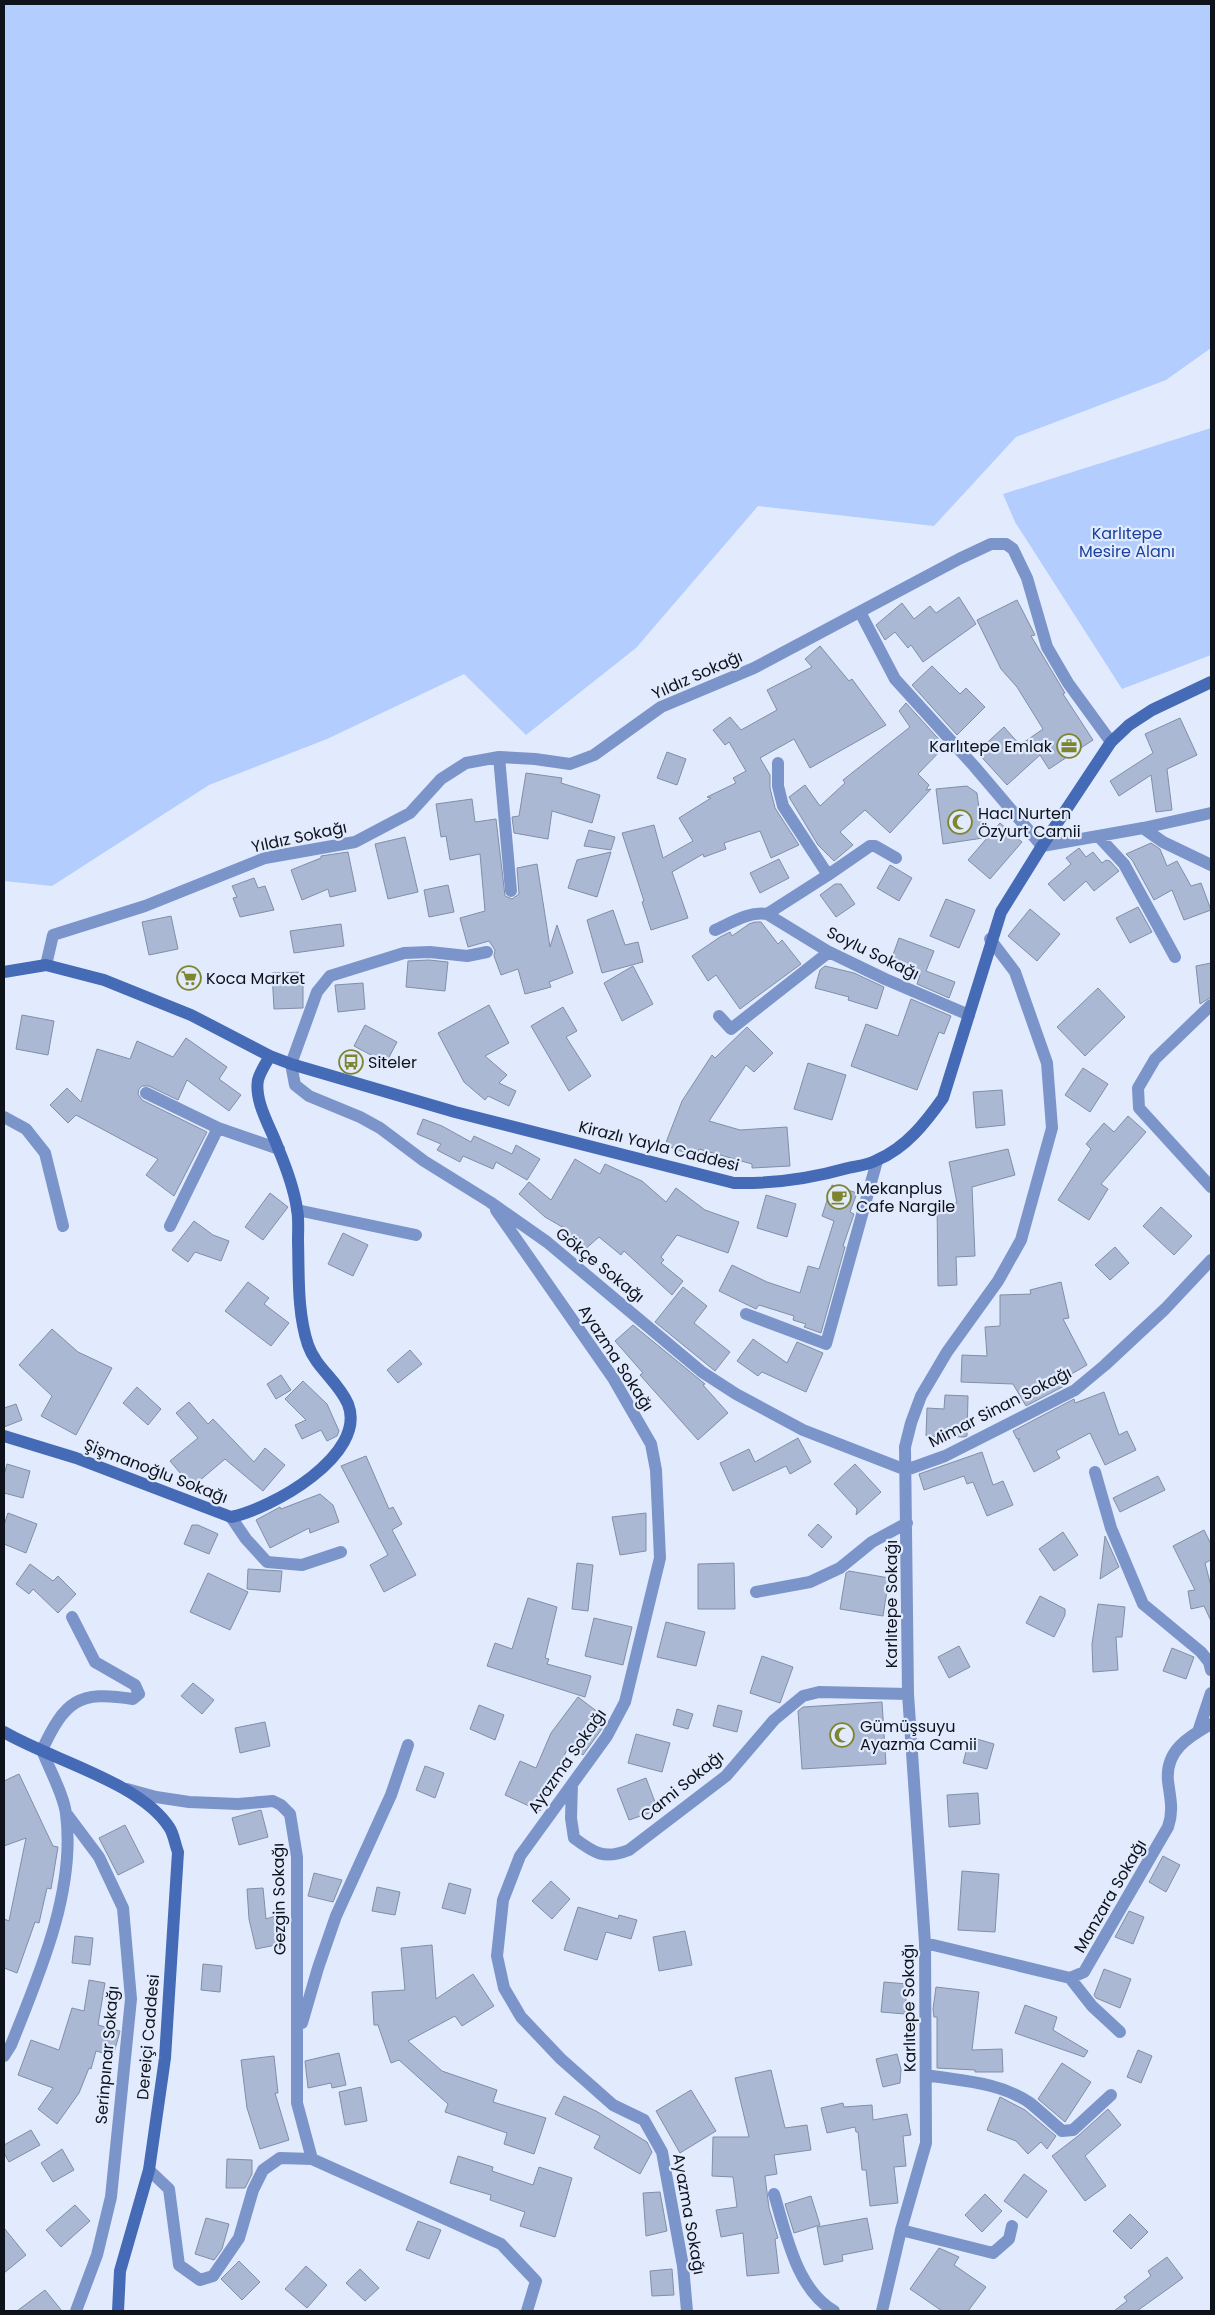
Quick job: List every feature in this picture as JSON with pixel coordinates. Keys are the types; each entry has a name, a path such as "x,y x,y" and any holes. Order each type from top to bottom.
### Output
{"main road":[{"name":"Kirazlı Yayla Caddesi","path":"4,972 46,965 104,980 191,1015 270,1056 291,1064 455,1112 734,1183 770,1184 828,1174 877,1161 904,1144 927,1121 943,1098 990,939 1000,912 1042,846 1111,742 1129,725 1152,710 1211,682"},
{"name":"Şişmanoğlu Sokağı","path":"4,1436 76,1458 231,1517 248,1513 287,1495 336,1456 351,1419 348,1405 336,1384 316,1363 308,1345 300,1303 298,1210 279,1149 259,1098 258,1080 270,1056"},
{"path":"4,1732 120,1786"},
{"name":"Dereiçi Caddesi","path":"118,2311 120,2271 149,2170 164,2058 178,1852 170,1828 153,1810 120,1786"}],"street":[{"name":"Yıldız Sokağı","path":"46,965 52,935 145,906 264,858 355,842 410,813 441,779 466,763 499,757 570,764 594,755 661,707 754,668 959,559 991,544 1006,544 1013,549 1027,578 1047,647 1068,683 1111,742"},
{"path":"860,612 895,679 974,766 1042,846 1099,837 1211,813"},
{"path":"499,757 511,891"},
{"path":"778,762 778,786 783,806 828,875"},
{"path":"1143,828 1163,842 1211,865"},
{"path":"1099,837 1124,864 1175,956"},
{"path":"715,930 758,912 767,914 870,846 875,846 896,858"},
{"name":"Soylu Sokağı","path":"767,914 829,952 885,980 969,1014"},
{"name":"Karlıtepe Sokağı","path":"880,2311 926,2143 925,1943 908,1694 905,1446 910,1423 921,1396 947,1352 998,1281 1021,1240 1052,1128 1047,1063 1015,972 990,939"},
{"path":"291,1064 317,992 330,976 404,953 430,952 468,956 487,952"},
{"path":"719,1016 732,1029 829,952"},
{"path":"1211,1005 1154,1059 1138,1088 1139,1108 1211,1187"},
{"name":"Gökçe Sokağı","path":"291,1064 295,1085 309,1096 360,1117 380,1128 424,1161 490,1202 547,1242 702,1372 736,1394 803,1430 906,1470"},
{"path":"146,1093 218,1128 279,1149"},
{"path":"4,1117 26,1129 45,1153 63,1226"},
{"path":"170,1226 218,1128"},
{"path":"746,1314 826,1344 877,1161"},
{"name":"Ayazma Sokağı","path":"490,1202 613,1378 651,1444 656,1470 660,1558 625,1702 612,1729 520,1856 503,1900 497,1956 504,1988 521,2017 561,2060 613,2105 644,2120 662,2152 683,2266 686,2311"},
{"path":"298,1210 416,1235"},
{"name":"Mimar Sinan Sokağı","path":"906,1470 945,1456 1075,1390 1165,1309 1211,1260"},
{"path":"1095,1472 1111,1528 1143,1604 1201,1652 1209,1662 1211,1670"},
{"path":"231,1517 246,1539 267,1562 302,1565 341,1552"},
{"path":"756,1592 810,1582 840,1568 872,1542 907,1523"},
{"path":"4,2056 11,2045 44,1962 68,1859 66,1812 42,1750 56,1720 65,1708 84,1698 110,1695 133,1699 139,1694 135,1685 94,1662 72,1617"},
{"name":"Cami Sokağı","path":"572,1784 571,1818 574,1838 604,1856 617,1855 629,1850 726,1776 774,1720 803,1696 819,1692 908,1694"},
{"path":"1198,1732 1211,1693"},
{"name":"Manzara Sokağı","path":"1070,1978 1084,1972 1168,1827 1173,1813 1168,1772 1171,1760 1185,1739 1211,1724"},
{"path":"299,2035 318,1968 336,1916 390,1795 408,1745"},
{"name":"Gezgin Sokağı","path":"120,1786 156,1797 189,1802 238,1804 273,1801 281,1805 290,1814 296,1857 299,2035 297,2103 312,2159"},
{"name":"Serinpınar Sokağı","path":"66,1812 99,1857 123,1908 131,1999 111,2197 97,2255 76,2311"},
{"path":"925,1943 1070,1978 1092,2006 1120,2032"},
{"path":"926,2075 993,2086 1029,2103 1062,2131 1068,2132 1073,2130 1111,2095"},
{"path":"149,2170 169,2189 179,2264 200,2280 213,2276 239,2238 253,2190 264,2170 280,2158 312,2159 501,2244 536,2281 528,2310"},
{"path":"774,2194 791,2250 809,2287 823,2305 834,2311"},
{"path":"901,2230 993,2253 1008,2239 1012,2226"}],"green space":[{"path":"4,4 1211,4 1211,348 1166,380 1016,437 934,526 758,506 636,648 526,735 464,674 327,739 209,785 52,886 4,881"},
{"name":"Karlıtepe Mesire Alanı","path":"1211,428 1211,655 1122,689 1015,522 1003,494"}],"building":[{"path":"959,597 976,624 923,662 911,645 908,648 895,632 885,640 876,625 902,603 914,619 930,606 936,613"},
{"path":"1017,600 1035,635 1031,636 1065,693 1063,694 1093,740 1049,769 1040,755 1007,785 977,752 1004,727 1020,745 1043,729 1017,687 1001,669 977,620"},
{"path":"820,646 849,681 852,679 886,725 810,768 794,739 760,758 770,775 770,788 775,808 799,845 771,858 760,831 724,843 726,849 704,857 703,854 672,872 688,918 651,930 642,902 644,901 622,833 654,825 663,858 693,841 679,818 711,798 707,797 736,783 733,778 746,771 729,742 725,745 713,730 730,717 741,730 777,710 767,690 812,667 805,659"},
{"path":"932,666 960,694 966,688 985,707 957,735 912,685"},
{"path":"906,703 945,746 918,774 929,785 926,790 931,789 890,833 865,810 840,832 853,845 834,861 818,845 789,797 805,785 820,806 845,783 843,780 910,727 899,711"},
{"path":"1180,718 1197,755 1167,769 1172,810 1156,812 1151,775 1119,796 1110,781 1153,753 1145,734"},
{"path":"667,752 686,759 677,785 657,778"},
{"path":"526,773 562,778 561,783 600,795 592,823 552,811 548,839 514,833 512,817 519,816"},
{"name":"Hacı Nurten Özyurt Camii","path":"967,786 977,793 983,838 943,844 936,789"},
{"path":"472,799 475,822 496,819 505,896 512,899 519,894 517,868 537,864 550,947 557,925 573,973 549,982 551,987 525,994 518,969 501,975 494,956 495,950 489,941 468,947 460,918 485,911 480,854 450,860 446,836 441,837 436,804"},
{"path":"1000,823 1022,842 990,879 968,860"},
{"path":"589,830 615,837 611,850 584,846"},
{"path":"405,837 418,892 388,899 375,844"},
{"path":"1151,843 1160,849 1167,866 1177,861 1191,886 1201,883 1211,910 1184,920 1172,890 1154,900 1132,860 1126,854"},
{"path":"1079,848 1086,857 1093,852 1102,863 1106,860 1110,861 1119,871 1094,891 1086,881 1064,901 1048,884 1071,864 1066,858"},
{"path":"348,852 356,891 330,897 328,889 302,900 291,870 321,858 321,856"},
{"path":"611,852 597,897 568,888 577,860"},
{"path":"779,859 789,878 760,893 750,873"},
{"path":"890,865 912,878 899,901 877,888"},
{"path":"254,878 258,888 265,886 274,910 240,917 233,898 237,897 232,886"},
{"path":"835,884 841,884 855,904 836,917 820,895"},
{"path":"448,885 454,912 429,917 424,890"},
{"path":"946,899 975,910 959,948 930,936"},
{"path":"1138,907 1152,932 1130,943 1116,918"},
{"path":"1030,909 1060,934 1037,961 1008,936"},
{"path":"613,910 625,945 638,942 643,962 602,973 587,920"},
{"path":"171,916 178,949 149,955 142,922"},
{"path":"755,922 761,922 778,944 782,940 801,964 740,1009 716,975 708,981 692,956 720,937 730,932 732,936"},
{"path":"341,924 344,946 294,953 290,931"},
{"path":"899,938 934,951 926,971 955,982 949,998 917,984 920,975 890,963"},
{"path":"429,960 448,962 445,991 406,987 408,961"},
{"path":"1211,963 1211,997 1200,1004 1196,966"},
{"path":"633,966 653,1004 622,1021 604,983"},
{"path":"825,966 854,973 884,987 877,1009 848,1000 849,997 815,988 820,970"},
{"path":"303,972 303,1008 274,1009 272,973"},
{"path":"363,983 365,1009 338,1012 335,985"},
{"path":"1098,988 1125,1017 1085,1056 1057,1027"},
{"path":"911,999 951,1016 944,1034 939,1032 917,1090 851,1066 866,1024 898,1036"},
{"path":"489,1005 509,1043 485,1056 507,1075 499,1083 516,1091 509,1106 488,1096 485,1100 464,1082 438,1033"},
{"path":"563,1007 577,1031 566,1037 591,1076 569,1091 531,1026"},
{"path":"22,1015 54,1021 48,1055 16,1049"},
{"path":"365,1025 397,1042 386,1063 354,1046"},
{"path":"747,1027 773,1053 754,1072 746,1065 709,1121 740,1130 787,1127 790,1166 752,1168 752,1164 699,1149 696,1157 665,1145 682,1101 712,1055 715,1058"},
{"path":"186,1038 227,1067 219,1079 241,1095 229,1111 187,1080 178,1100 149,1086 142,1086 139,1089 138,1094 142,1100 207,1132 174,1196 146,1175 158,1159 76,1115 68,1123 50,1105 67,1088 81,1102 97,1049 130,1059 137,1041 173,1057"},
{"path":"808,1063 846,1075 832,1120 794,1109"},
{"path":"1083,1068 1108,1084 1090,1112 1065,1095"},
{"path":"1002,1090 1005,1125 976,1128 973,1092"},
{"path":"1128,1116 1146,1132 1101,1184 1108,1189 1089,1220 1058,1200 1091,1149 1086,1144 1104,1123 1114,1132"},
{"path":"423,1119 442,1126 471,1142 474,1136 512,1154 516,1145 540,1159 527,1180 496,1162 493,1169 463,1156 460,1162 437,1150 441,1144 417,1134"},
{"path":"1008,1149 1015,1175 972,1187 975,1256 956,1257 957,1285 938,1286 937,1204 957,1203 949,1162"},
{"path":"575,1159 600,1174 605,1164 642,1181 666,1202 676,1188 705,1210 739,1222 728,1253 677,1235 661,1257 664,1260 661,1263 683,1281 672,1295 624,1251 621,1255 599,1237 583,1251 564,1228 545,1217 519,1194 529,1182 551,1200"},
{"path":"832,1185 857,1193 850,1212 854,1214 843,1246 845,1247 821,1333 804,1327 806,1324 793,1320 794,1316 759,1305 756,1309 719,1291 732,1265 767,1282 800,1293 808,1266 819,1269 834,1221 822,1216"},
{"path":"270,1193 288,1207 263,1240 245,1227"},
{"path":"766,1195 796,1204 787,1237 757,1228"},
{"path":"1161,1207 1192,1236 1174,1255 1143,1226"},
{"path":"194,1221 213,1235 229,1241 221,1261 195,1252 188,1262 172,1250"},
{"path":"343,1233 368,1245 353,1276 328,1264"},
{"path":"1115,1247 1129,1263 1110,1280 1095,1265"},
{"path":"248,1282 269,1298 264,1304 289,1323 271,1346 225,1311"},
{"path":"1061,1282 1069,1318 1063,1319 1087,1365 1068,1376 1070,1383 1026,1406 1013,1384 961,1382 962,1355 987,1356 985,1327 1000,1326 1000,1295 1031,1294 1030,1290"},
{"path":"683,1287 707,1306 694,1323 730,1352 715,1371 655,1322"},
{"path":"633,1325 705,1384 703,1385 728,1413 698,1440 640,1375 643,1373 615,1341"},
{"path":"52,1329 78,1352 112,1368 76,1435 41,1416 52,1396 19,1365"},
{"path":"753,1339 787,1363 797,1342 823,1353 806,1392 762,1372 758,1376 737,1361"},
{"path":"410,1350 422,1364 398,1383 387,1370"},
{"path":"281,1375 291,1390 276,1399 267,1384"},
{"path":"303,1381 327,1404 339,1431 337,1436 327,1441 321,1430 302,1439 295,1425 306,1420 285,1399"},
{"path":"137,1387 161,1409 148,1425 123,1403"},
{"path":"1104,1392 1119,1435 1127,1431 1136,1450 1105,1465 1090,1433 1056,1451 1060,1458 1034,1472 1018,1440 1020,1439 1017,1439 1013,1431 1074,1399 1075,1403"},
{"path":"945,1395 968,1396 967,1436 926,1436 927,1408 944,1409"},
{"path":"189,1402 208,1424 213,1419 254,1462 265,1448 285,1465 263,1491 225,1459 192,1487 170,1461 198,1438 176,1413"},
{"path":"16,1404 22,1420 4,1427 4,1408"},
{"path":"798,1438 811,1462 790,1474 786,1466 733,1491 720,1463 749,1449 755,1462"},
{"path":"982,1452 993,1485 1003,1481 1013,1505 987,1516 973,1482 967,1484 964,1476 924,1490 919,1474"},
{"path":"366,1456 389,1509 393,1507 402,1524 392,1530 416,1575 384,1592 370,1565 388,1555 341,1466"},
{"path":"7,1464 30,1471 23,1498 4,1493 4,1475"},
{"path":"855,1464 881,1492 856,1515 857,1509 834,1484"},
{"path":"1158,1476 1165,1490 1120,1512 1113,1498"},
{"path":"320,1494 333,1505 339,1522 310,1533 309,1528 270,1548 256,1520 280,1507 281,1509"},
{"path":"8,1513 37,1524 26,1553 4,1544 4,1525"},
{"path":"646,1513 646,1551 620,1555 612,1517"},
{"path":"818,1524 832,1537 822,1548 808,1535"},
{"path":"192,1525 198,1525 218,1534 209,1554 184,1544"},
{"path":"1204,1530 1211,1544 1211,1560 1205,1563 1211,1586 1211,1621 1204,1606 1191,1609 1188,1591 1195,1590 1173,1546"},
{"path":"1063,1532 1078,1555 1054,1571 1039,1549"},
{"path":"1105,1536 1119,1567 1100,1579"},
{"path":"577,1563 593,1565 588,1611 572,1609"},
{"path":"734,1563 735,1609 698,1609 698,1564"},
{"path":"30,1564 53,1581 58,1576 76,1594 58,1613 33,1589 29,1594 16,1584"},
{"path":"248,1569 282,1571 280,1592 247,1589"},
{"path":"849,1571 889,1578 883,1616 840,1609 846,1573"},
{"path":"208,1573 248,1592 230,1630 190,1612"},
{"path":"1040,1596 1065,1609 1065,1615 1054,1637 1026,1623"},
{"path":"528,1598 557,1607 545,1658 549,1659 547,1664 591,1676 585,1697 487,1666 495,1643 512,1649"},
{"path":"1098,1604 1125,1607 1122,1637 1116,1637 1118,1670 1093,1672 1092,1644"},
{"path":"594,1618 632,1627 623,1665 585,1656"},
{"path":"666,1622 705,1632 696,1666 657,1657"},
{"path":"959,1646 970,1667 949,1678 938,1657"},
{"path":"1172,1648 1194,1657 1186,1679 1163,1671"},
{"path":"762,1656 793,1667 780,1703 750,1693"},
{"path":"193,1683 214,1700 202,1714 181,1696"},
{"path":"578,1697 607,1719 583,1755 569,1745 540,1811 505,1795 520,1761 536,1768 551,1733"},
{"name":"Gümüşsuyu Ayazma Camii","path":"882,1702 886,1764 802,1769 798,1711 803,1707"},
{"path":"479,1705 504,1715 495,1740 470,1729"},
{"path":"718,1705 742,1711 737,1732 713,1726"},
{"path":"677,1709 693,1714 688,1729 673,1725"},
{"path":"265,1722 270,1746 240,1753 235,1728"},
{"path":"636,1734 670,1743 662,1772 628,1763"},
{"path":"970,1737 994,1744 987,1769 963,1763"},
{"path":"425,1766 444,1773 435,1798 416,1790"},
{"path":"19,1774 53,1846 58,1847 51,1889 47,1888 39,1923 35,1922 17,1973 4,1968 4,1919 9,1921 26,1838 4,1846 4,1781"},
{"path":"646,1778 658,1810 629,1820 617,1789"},
{"path":"978,1793 980,1824 949,1827 947,1795"},
{"path":"261,1810 268,1837 239,1845 232,1818"},
{"path":"125,1825 144,1862 118,1875 99,1838"},
{"path":"1163,1856 1180,1865 1166,1892 1149,1882"},
{"path":"962,1871 999,1874 995,1932 958,1930"},
{"path":"314,1873 342,1880 333,1902 308,1896"},
{"path":"551,1881 570,1899 552,1919 532,1901"},
{"path":"449,1883 471,1889 465,1914 442,1908"},
{"path":"377,1887 400,1892 395,1915 372,1911"},
{"path":"263,1888 266,1919 275,1916 281,1944 256,1949 249,1919 247,1889"},
{"path":"578,1907 618,1919 619,1915 637,1920 631,1939 606,1932 597,1960 564,1950"},
{"path":"1129,1911 1144,1917 1133,1944 1115,1937"},
{"path":"685,1931 692,1965 659,1971 653,1937"},
{"path":"75,1936 93,1938 90,1965 72,1963"},
{"path":"432,1945 436,1999 473,1974 494,2006 462,2026 455,2016 408,2041 442,2071 497,2090 493,2102 546,2118 534,2154 504,2144 507,2133 445,2112 448,2104 399,2060 391,2063 378,2025 374,2025 372,1992 405,1990 401,1948"},
{"path":"203,1964 222,1966 220,1992 201,1990"},
{"path":"1104,1969 1131,1979 1120,2008 1096,1998 1094,1995"},
{"path":"89,1980 105,1983 98,2025 120,2031 113,2056 96,2051 91,2069 89,2068 79,2093 57,2124 38,2109 53,2088 18,2075 31,2040 59,2050 72,2008 84,2011"},
{"path":"884,1982 907,1984 905,2014 881,2012"},
{"path":"936,1987 979,1992 972,2050 1002,2049 1003,2072 975,2072 975,2070 937,2068 937,2017 934,2017 933,2009"},
{"path":"1025,2005 1057,2017 1053,2030 1088,2051 1084,2057 1015,2033"},
{"path":"1138,2050 1152,2056 1141,2083 1127,2077"},
{"path":"339,2053 346,2085 332,2088 331,2083 308,2088 305,2061"},
{"path":"897,2054 901,2069 900,2083 883,2087 876,2059"},
{"path":"274,2056 278,2093 275,2093 289,2140 260,2149 247,2108 241,2060"},
{"path":"1062,2063 1091,2082 1065,2122 1038,2099"},
{"path":"771,2070 785,2128 807,2125 811,2150 774,2155 777,2174 765,2176 769,2208 778,2238 775,2239 779,2273 747,2276 743,2233 721,2237 716,2210 737,2207 733,2177 712,2176 713,2137 749,2137 735,2078"},
{"path":"361,2087 367,2121 345,2125 339,2092"},
{"path":"691,2090 716,2131 680,2153 656,2111"},
{"path":"564,2096 596,2111 647,2142 652,2152 640,2174 594,2148 600,2136 555,2114"},
{"path":"1000,2097 1025,2110 1056,2136 1047,2149 1041,2142 1028,2154 1016,2141 987,2130"},
{"path":"843,2103 844,2107 872,2105 873,2120 907,2114 911,2135 903,2136 906,2166 894,2167 898,2203 870,2206 866,2170 862,2170 858,2132 856,2132 855,2127 827,2133 821,2108"},
{"path":"1108,2109 1121,2125 1085,2156 1106,2186 1085,2201 1052,2156"},
{"path":"31,2130 40,2145 9,2162 4,2153 4,2145"},
{"path":"62,2149 74,2170 53,2182 41,2163"},
{"path":"458,2156 493,2167 492,2171 533,2185 539,2167 572,2178 555,2237 520,2226 525,2212 490,2200 491,2195 450,2183"},
{"path":"227,2159 252,2160 252,2174 245,2188 226,2188"},
{"path":"1024,2174 1047,2191 1027,2218 1004,2201"},
{"path":"660,2192 667,2231 646,2236 643,2193"},
{"path":"985,2194 1002,2211 982,2232 965,2215"},
{"path":"811,2196 820,2225 794,2233 785,2204"},
{"path":"75,2205 90,2221 61,2247 46,2230"},
{"path":"1130,2214 1148,2232 1131,2249 1113,2231"},
{"path":"206,2218 229,2224 222,2249 214,2260 195,2254"},
{"path":"867,2218 873,2249 842,2255 843,2261 824,2265 817,2227"},
{"path":"418,2221 441,2230 429,2259 406,2250"},
{"path":"4,2228 26,2255 4,2273"},
{"path":"939,2248 959,2257 954,2265 986,2287 968,2311 942,2311 910,2289"},
{"path":"1167,2257 1183,2278 1137,2311 1114,2311 1127,2301 1124,2297 1151,2276 1148,2271"},
{"path":"239,2261 260,2282 242,2300 221,2279"},
{"path":"306,2266 327,2285 307,2308 285,2289"},
{"path":"360,2269 379,2288 365,2301 346,2283"},
{"path":"672,2269 674,2295 652,2296 650,2271"},
{"path":"45,2290 62,2311 17,2311"}],"place":[{"name":"Karlıtepe Emlak","path":"1069,746"},
{"name":"Hacı Nurten Özyurt Camii","path":"960,822"},
{"name":"Koca Market","path":"189,978"},
{"name":"Siteler","path":"351,1062"},
{"name":"Mekanplus Cafe Nargile","path":"839,1197"},
{"name":"Gümüşsuyu Ayazma Camii","path":"842,1735"}]}
